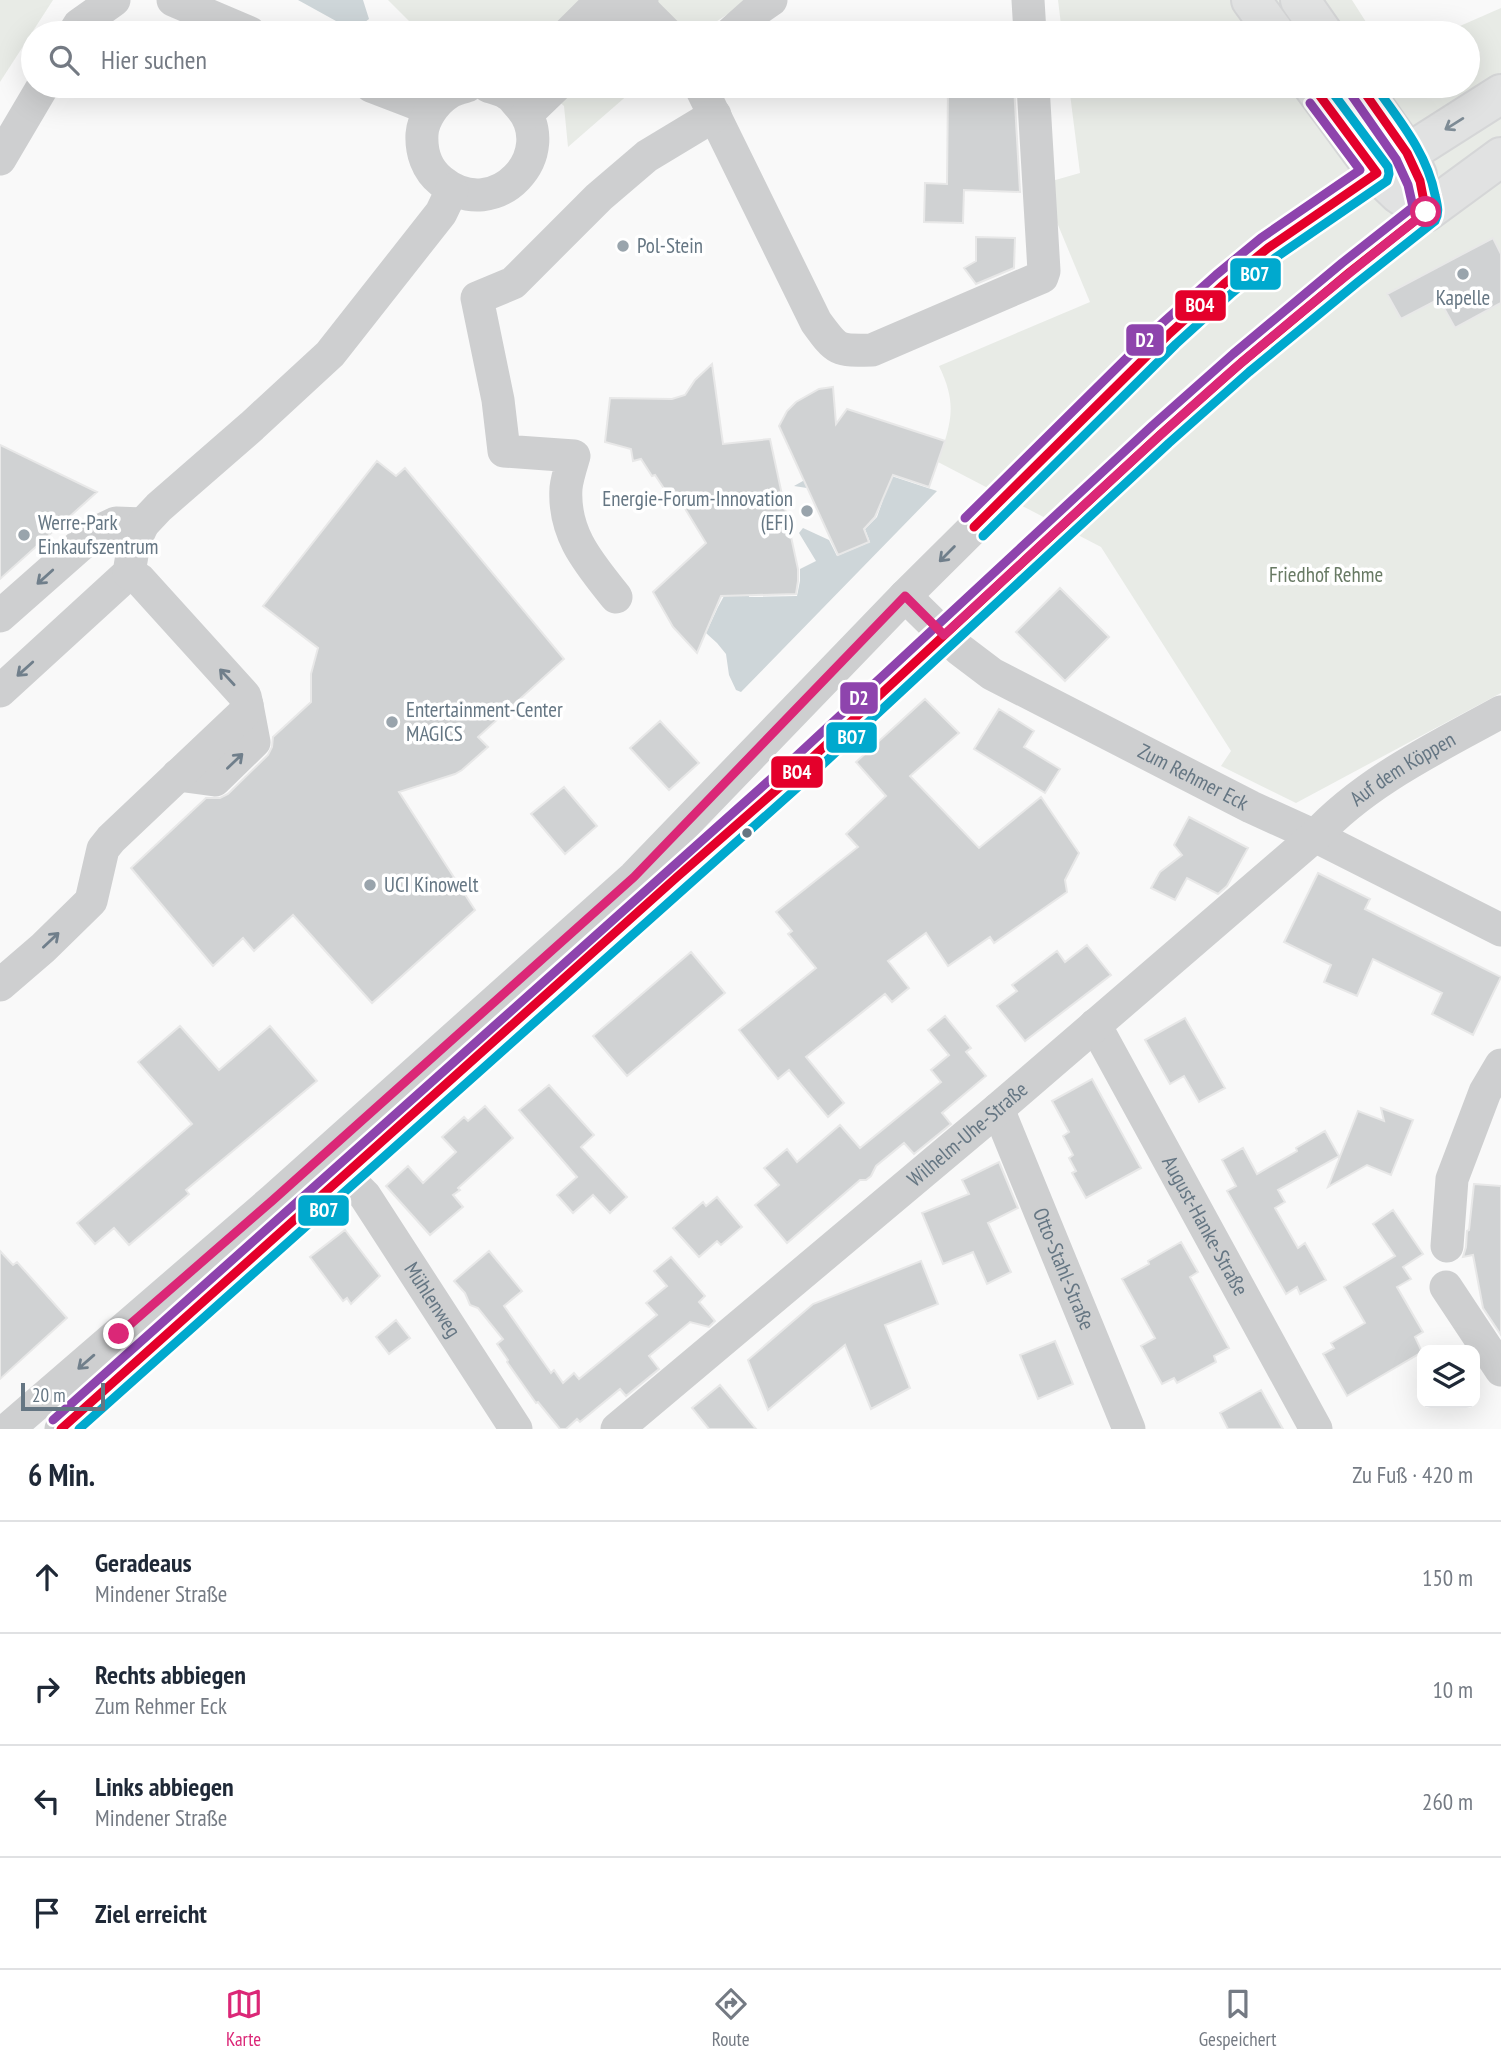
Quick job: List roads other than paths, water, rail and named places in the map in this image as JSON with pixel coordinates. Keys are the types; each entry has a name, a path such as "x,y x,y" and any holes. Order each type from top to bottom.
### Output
{"main road":[{"path":"1251,0 1266,21"},
{"path":"1300,0 1315,21"},
{"path":"1392,163 1501,94"},
{"path":"1325,98 1392,163 1420,181 1426,212 1501,157"},
{"path":"1365,98 1392,163"}],"street":[{"path":"85,21 114,0"},
{"path":"173,0 222,21"},
{"path":"581,21 602,0"},
{"path":"744,21 771,0"},
{"path":"1028,0 1029,21"},
{"path":"620,21 638,1 656,21"},
{"path":"0,159 36,98"},
{"path":"403,98 431,109"},
{"path":"442,98 431,109 422,131 423,154 433,175 452,190 479,196 506,188 526,168 533,142 511,98"},
{"path":"706,98 816,322 832,344 844,351 872,350 1042,277 1044,271 1034,98"},
{"path":"616,597 587,560 570,528 566,486 574,456 504,451 499,400 477,298 513,282 599,197 647,156 715,115"},
{"path":"8,1429 273,1200 634,877 905,596 1168,335 1268,248 1392,163"},
{"path":"0,691 129,573 134,543 143,524 159,507 253,426 330,354 441,213 452,190"},
{"path":"61,1429 799,770 1241,363 1426,212"},
{"path":"0,616 93,534 116,523 143,524"},
{"path":"0,985 91,901 103,849 111,839 243,715 247,705 245,696 140,580 129,573"},
{"name":"Zum Rehmer Eck","path":"905,596 975,663 992,674 1251,807 1315,836 1501,930"},
{"name":"Auf dem Köppen","path":"1315,836 1336,814 1401,767 1501,712"},
{"name":"Wilhelm-Uhe-Straße","path":"617,1429 998,1109 1315,836"},
{"name":"August-Hanke-Straße","path":"1095,1025 1316,1429"},
{"path":"1447,1246 1452,1179 1485,1092 1501,1065"},
{"name":"Otto-Stahl-Straße","path":"998,1109 1129,1429"},
{"name":"Mühlenweg","path":"345,1176 365,1196 516,1429"},
{"path":"1446,1287 1501,1370"}],"place":[{"name":"Pol-Stein","path":"623,246"},
{"name":"Kapelle","path":"1463,274"},
{"name":"Energie-Forum-Innovation (EFI)","path":"807,511"},
{"name":"Werre-Park Einkaufszentrum","path":"24,535"},
{"name":"Entertainment-Center MAGICS","path":"392,722"},
{"name":"UCI Kinowelt","path":"370,885"}],"park label":[{"name":"Friedhof Rehme","path":"1326,575"}]}
